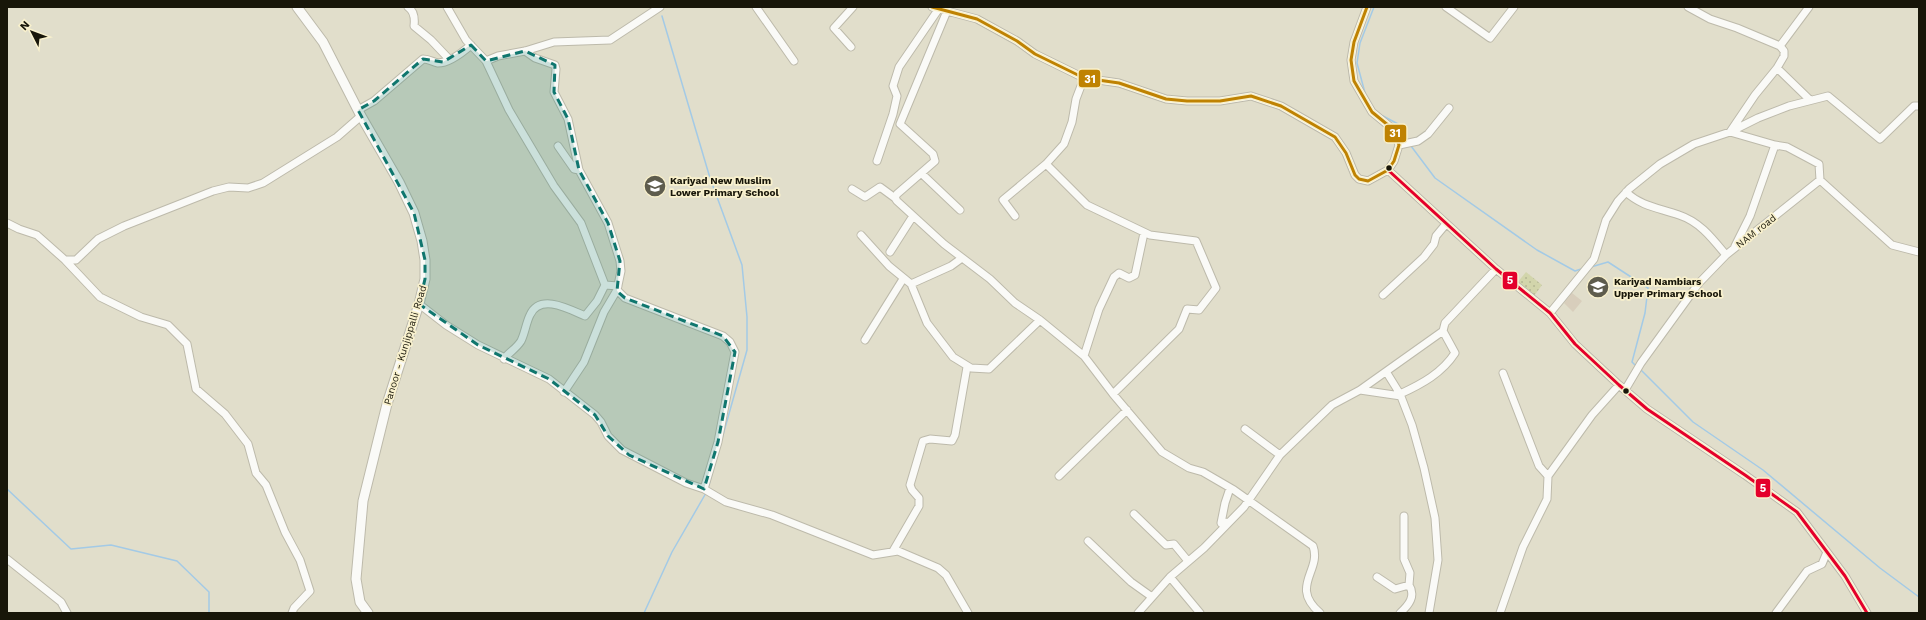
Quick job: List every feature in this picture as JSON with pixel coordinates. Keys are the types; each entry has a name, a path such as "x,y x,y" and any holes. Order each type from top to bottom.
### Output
{"main road":[{"name":"Panoor - Kunjippalli Road","path":"297,7 323,42 360,113 399,182 414,213 422,241 425,260 425,278 387,404 363,501 356,579 360,602 368,613"}],"street":[{"path":"408,7 411,9 415,19 414,26 431,40 449,59"},
{"path":"447,7 461,32 486,60 509,110 554,186 582,223 605,285 597,301 585,316 568,308 549,303 539,304 530,313 522,340 504,359"},
{"path":"486,60 525,51 554,42 610,40 660,7"},
{"path":"756,7 794,61"},
{"path":"850,47 834,28 853,7"},
{"path":"932,7 977,19 1017,41 1035,54 1084,78 1119,82 1159,97 1187,101 1220,101 1251,96 1266,100 1295,112 1335,137 1344,149 1355,175 1359,180 1368,181 1388,170 1400,145 1394,130 1372,112 1358,91 1354,81 1351,60 1354,42 1367,7"},
{"path":"1446,7 1490,38 1514,7"},
{"path":"1688,7 1710,19 1737,28 1780,46 1784,50 1784,56 1777,68 1755,95 1730,132"},
{"path":"1780,46 1809,7"},
{"path":"877,161 893,114 897,96 893,86 899,66 942,9"},
{"path":"895,198 934,161 933,154 900,124 942,9"},
{"path":"65,260 76,260 98,239 124,226 198,195 229,187 255,187 337,137 360,113 423,59 430,59 438,63 449,59 471,45"},
{"path":"525,51 535,58 555,65 554,92 568,119 579,170 608,223 620,261 621,271 617,288 604,312 584,362 564,392"},
{"path":"1777,68 1810,100"},
{"path":"1015,216 1003,200 1046,164 1064,144 1072,122 1076,99 1084,78"},
{"path":"1550,313 1591,264 1594,259 1606,220 1626,192 1660,164 1694,144 1730,132 1758,118 1789,106 1828,96 1880,139 1914,106 1919,106"},
{"path":"1400,145 1418,141 1428,134 1449,108"},
{"path":"1730,132 1794,150 1819,164 1820,180 1892,245 1919,252"},
{"path":"1734,247 1750,216 1774,145"},
{"path":"558,146 574,170 579,170"},
{"path":"1046,164 1087,205 1144,233 1196,241 1216,288 1199,310 1187,309 1179,329 1113,394"},
{"path":"1388,170 1496,269 1550,313 1575,344 1647,409 1797,512 1845,576 1867,613"},
{"path":"921,173 960,210"},
{"name":"NAM road","path":"1548,476 1592,415 1622,388 1699,284 1734,247 1820,180"},
{"path":"852,189 865,197 880,187 895,198 899,204 962,258 990,279 1015,303 1040,320 1084,356 1113,394 1162,452 1189,468 1203,472 1250,500 1313,546 1315,556 1307,586 1307,596 1310,604 1320,613"},
{"path":"1626,192 1640,203 1690,220 1708,233 1726,255"},
{"path":"890,252 913,216"},
{"path":"7,224 37,235 65,260 100,297 142,317 168,325 187,344 196,389 225,414 248,444 256,473 266,485 285,532 300,560 310,591 294,608 292,613"},
{"path":"1383,295 1424,256 1434,244 1436,236 1446,224"},
{"path":"1084,356 1099,309 1114,277 1119,274 1129,278 1135,275 1144,233"},
{"path":"861,235 903,279 911,284 927,323 953,357 967,367 989,369 1040,320"},
{"path":"911,284 952,266 962,258"},
{"path":"1138,613 1170,577 1188,562 1250,500 1280,455 1332,405 1387,373 1443,331 1445,323 1496,269"},
{"path":"865,340 903,279"},
{"path":"605,285 617,288 625,298 723,336 730,342 735,352 718,442 706,491"},
{"path":"418,304 464,338 504,359 549,379 564,392 595,414 606,429 608,436 622,450 726,502 772,515 873,555 898,551 938,568 946,575 968,613"},
{"path":"1360,390 1401,395 1434,376 1448,364 1455,353 1443,331"},
{"path":"893,551 919,506 919,498 912,490 910,485 923,441 930,439 952,441 955,435 967,367"},
{"path":"1387,373 1401,395 1418,446 1435,518 1438,560 1429,613"},
{"path":"1500,613 1523,547 1547,499 1548,476 1539,466 1503,373"},
{"path":"1059,476 1126,410"},
{"path":"1246,429 1280,455"},
{"path":"1229,522 1221,523 1230,488"},
{"path":"1134,514 1166,545 1174,544 1188,562"},
{"path":"1400,613 1410,604 1412,590 1409,585 1410,574 1404,559 1404,516"},
{"path":"1088,541 1131,582 1152,596"},
{"path":"1776,613 1807,571 1822,564 1827,552"},
{"path":"9,563 61,602 67,613"},
{"path":"1170,577 1200,613"},
{"path":"1377,577 1395,589 1409,585"}],"highlighted area":[{"path":"471,45 486,61 525,51 555,65 554,92 568,119 579,170 608,223 620,261 617,291 625,298 723,336 735,352 718,442 704,489 629,455 608,436 595,415 549,379 478,345 419,304 425,279 425,260 414,213 358,110 374,101 423,59 443,62"}],"shaded area":[{"path":"1572,293 1582,301 1573,312 1564,303"}],"green space":[{"path":"1526,272 1542,285 1534,296 1517,283"}],"waterway":[{"path":"1365,93 1357,63 1360,43 1374,7"},
{"path":"662,16 710,178 742,265 747,317 747,350 708,488"},
{"path":"1383,116 1398,124 1407,139"},
{"path":"1411,146 1435,178 1537,250 1575,271 1581,269"},
{"path":"1591,267 1608,262 1648,288 1645,313 1632,362 1636,366"},
{"path":"1640,369 1693,422 1763,470 1880,568 1919,597"},
{"path":"7,489 71,549 111,545 177,561 209,592 209,613"},
{"path":"644,613 672,552 706,493"}],"transit line":[{"name":"31","path":"932,7 977,19 1017,41 1035,54 1084,78 1119,83 1166,99 1187,101 1220,101 1251,96 1281,106 1335,137 1346,153 1355,175 1359,179 1368,181 1388,170 1394,161 1399,145 1394,130 1372,112 1354,81 1351,60 1354,42 1367,7"},
{"name":"5","path":"1388,170 1496,269 1550,313 1575,344 1647,409 1797,512 1845,576 1867,613"}],"place":[{"name":"Kariyad New Muslim Lower Primary School","path":"655,186"},
{"name":"Kariyad Nambiars Upper Primary School","path":"1598,287"}]}
